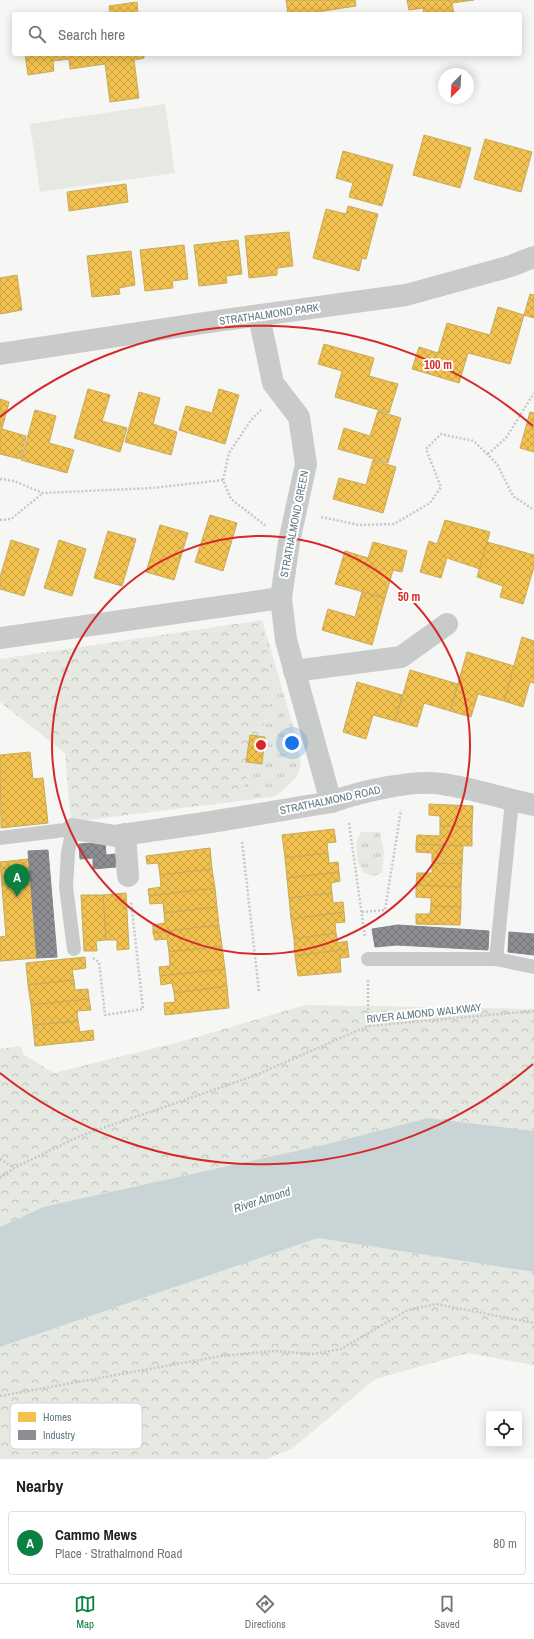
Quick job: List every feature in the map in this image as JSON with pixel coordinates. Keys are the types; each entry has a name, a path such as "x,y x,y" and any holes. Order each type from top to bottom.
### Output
{"street":[{"name":"STRATHALMOND PARK","path":"0,354 406,295 511,266 534,257"},
{"name":"STRATHALMOND GREEN","path":"259,316 273,383 299,418 306,464 289,542 281,598 286,640 294,671 338,799"},
{"path":"0,638 281,598"},
{"path":"294,671 401,657 447,624"},
{"name":"STRATHALMOND ROAD","path":"73,829 115,836 239,817 338,799 405,784 441,784 534,805"},
{"path":"125,834 128,876"}],"lane":[{"path":"496,959 512,801"},
{"path":"73,829 68,852 66,887 74,949"},
{"name":"STRATHALMOND ROAD","path":"0,838 73,829"},
{"path":"368,959 496,959 534,967"}],"path":[{"path":"281,393 251,420 229,453 223,480 231,498 251,516 289,542"},
{"path":"488,454 506,438 534,393"},
{"path":"295,511 359,525 394,524 430,503 441,487 426,448 441,434 474,440 497,464 513,496 534,510"},
{"path":"0,479 14,481 43,493 152,488 223,480"},
{"path":"0,520 11,518 43,493"},
{"path":"362,912 385,910 405,784"},
{"path":"338,799 362,912 368,959 368,1026"},
{"path":"239,817 259,991"},
{"path":"74,949 99,962 105,1015 143,1009 128,876"},
{"name":"RIVER ALMOND WALKWAY","path":"14,1168 80,1136 254,1076 368,1026 534,1011"},
{"path":"0,1159 14,1168 0,1178"},
{"path":"0,1396 221,1356 274,1351 313,1354 341,1349 408,1310 436,1304 534,1323"}],"green space":[{"path":"165,104 175,173 40,192 30,124"},
{"path":"262,620 296,736 301,765 296,778 273,797 240,801 274,690"},
{"path":"262,620 274,690 240,801 71,822 65,753 0,702 0,659"},
{"path":"361,832 380,832 384,853 382,873 373,876 364,873 358,863 356,843"},
{"path":"305,1005 534,1009 534,1131 428,1118 323,1145 43,1207 0,1227 0,1049 20,1046 24,1055 54,1073 187,1040"},
{"path":"318,1238 534,1272 534,1365 468,1353 375,1379 293,1448 268,1459 0,1459 0,1347"}],"water":[{"name":"River Almond","path":"428,1118 534,1131 534,1272 318,1238 0,1347 0,1227 43,1207 323,1145"}],"building: Homes":[{"path":"286,0 355,0 356,6 317,12 288,12"},
{"path":"407,0 474,0 452,3 454,12 424,12 423,8 409,10"},
{"path":"137,2 138,12 110,12 109,6"},
{"path":"25,56 144,56 144,58 134,60 139,98 110,102 105,64 70,69 69,59 53,61 54,71 28,75"},
{"path":"424,135 471,148 460,188 413,175"},
{"path":"485,139 532,152 521,192 474,179"},
{"path":"343,151 393,165 382,206 349,197 353,183 336,178"},
{"path":"126,184 128,202 69,211 67,192"},
{"path":"348,206 378,214 366,259 362,258 359,271 313,258 326,209 346,214"},
{"path":"289,232 293,266 277,268 277,275 249,278 245,236"},
{"path":"238,240 242,274 226,276 227,283 199,286 194,245"},
{"path":"184,245 188,279 172,281 173,288 145,291 140,250"},
{"path":"131,251 135,285 119,288 120,294 92,297 87,256"},
{"path":"17,275 22,310 0,314 0,278"},
{"path":"530,294 534,295 534,318 524,315"},
{"path":"498,307 524,315 510,364 468,353 459,383 412,369 419,347 438,353 447,323 490,335"},
{"path":"324,344 374,358 369,376 398,384 389,413 335,397 342,371 318,364"},
{"path":"88,389 110,395 102,421 127,428 120,452 74,438"},
{"path":"219,389 239,395 225,444 179,430 186,406 212,413"},
{"path":"139,392 160,398 153,424 177,432 171,455 125,442"},
{"path":"0,399 9,402 2,429 26,436 20,459 0,454"},
{"path":"35,410 56,416 49,443 74,450 67,473 21,460"},
{"path":"378,411 401,418 388,463 338,449 344,428 370,436"},
{"path":"530,412 534,413 534,452 520,448"},
{"path":"373,460 396,467 383,513 333,499 339,478 366,485"},
{"path":"210,515 237,523 223,571 195,562"},
{"path":"445,520 490,532 480,569 447,558 441,578 420,572 429,541 437,544"},
{"path":"160,525 188,533 174,580 146,572"},
{"path":"108,531 136,539 122,586 94,578"},
{"path":"11,540 39,549 24,596 0,589 0,577"},
{"path":"59,540 86,549 72,596 44,588"},
{"path":"373,542 407,551 402,572 393,570 385,598 335,584 345,551 368,558"},
{"path":"487,542 534,555 534,567 523,604 500,597 503,586 477,577"},
{"path":"362,592 385,598 372,645 322,630 328,609 355,617"},
{"path":"522,637 534,641 534,683 530,682 523,707 504,701"},
{"path":"467,652 514,666 504,701 478,694 471,717 450,711"},
{"path":"410,670 458,684 450,711 424,703 417,727 395,721"},
{"path":"357,682 402,695 395,721 373,715 366,739 343,732"},
{"path":"250,735 265,737 262,764 246,762"},
{"path":"30,752 33,779 43,778 48,823 1,828 0,755"},
{"path":"429,804 473,806 472,827 440,826 440,816 429,815"},
{"path":"440,826 472,827 472,846 416,844 417,835 440,836"},
{"path":"334,829 336,842 327,843 328,853 285,858 282,835"},
{"path":"416,844 463,846 462,864 432,863 432,853 416,852"},
{"path":"210,848 212,869 160,875 158,863 147,864 146,856"},
{"path":"328,853 329,863 338,862 339,872 287,878 285,858"},
{"path":"29,859 37,958 0,961 0,937 6,936 0,862"},
{"path":"432,863 462,864 461,887 416,885 417,873 432,873"},
{"path":"212,869 215,888 149,896 148,889 161,887 160,875"},
{"path":"339,872 340,881 331,883 332,893 289,898 287,878"},
{"path":"416,885 461,887 461,907 431,906 431,898 416,897"},
{"path":"215,888 217,907 164,913 163,903 150,904 149,896"},
{"path":"126,893 129,949 117,950 117,940 106,940 103,895"},
{"path":"332,893 333,903 343,902 344,912 291,919 289,898"},
{"path":"81,895 103,895 106,940 96,941 97,951 84,951"},
{"path":"431,906 461,907 460,925 416,924 416,914 430,914"},
{"path":"217,907 219,925 153,933 153,925 165,923 164,913"},
{"path":"344,912 345,922 335,923 336,933 294,939 291,919"},
{"path":"219,925 222,946 169,952 167,939 155,940 153,933"},
{"path":"336,933 338,943 347,941 348,949 295,956 294,939"},
{"path":"222,946 225,969 160,976 159,967 170,966 169,952"},
{"path":"348,949 349,957 340,958 341,972 298,976 295,956"},
{"path":"85,957 86,968 72,970 74,980 28,985 26,963"},
{"path":"225,969 227,986 174,993 172,983 161,985 160,976"},
{"path":"74,980 75,990 88,989 89,999 31,1005 28,985"},
{"path":"227,986 229,1008 165,1015 164,1003 175,1002 174,993"},
{"path":"89,999 91,1010 77,1011 78,1021 33,1025 31,1005"},
{"path":"78,1021 80,1032 93,1030 94,1040 35,1046 33,1025"}],"building: Industry":[{"path":"105,842 106,855 115,854 116,867 93,869 93,858 80,859 79,844"},
{"path":"48,850 57,957 37,958 28,851"},
{"path":"398,925 489,931 488,950 397,945 375,947 372,929"},
{"path":"509,932 534,934 534,955 508,952"}],"place":[{"name":"Cammo Mews","path":"17,897"}]}
